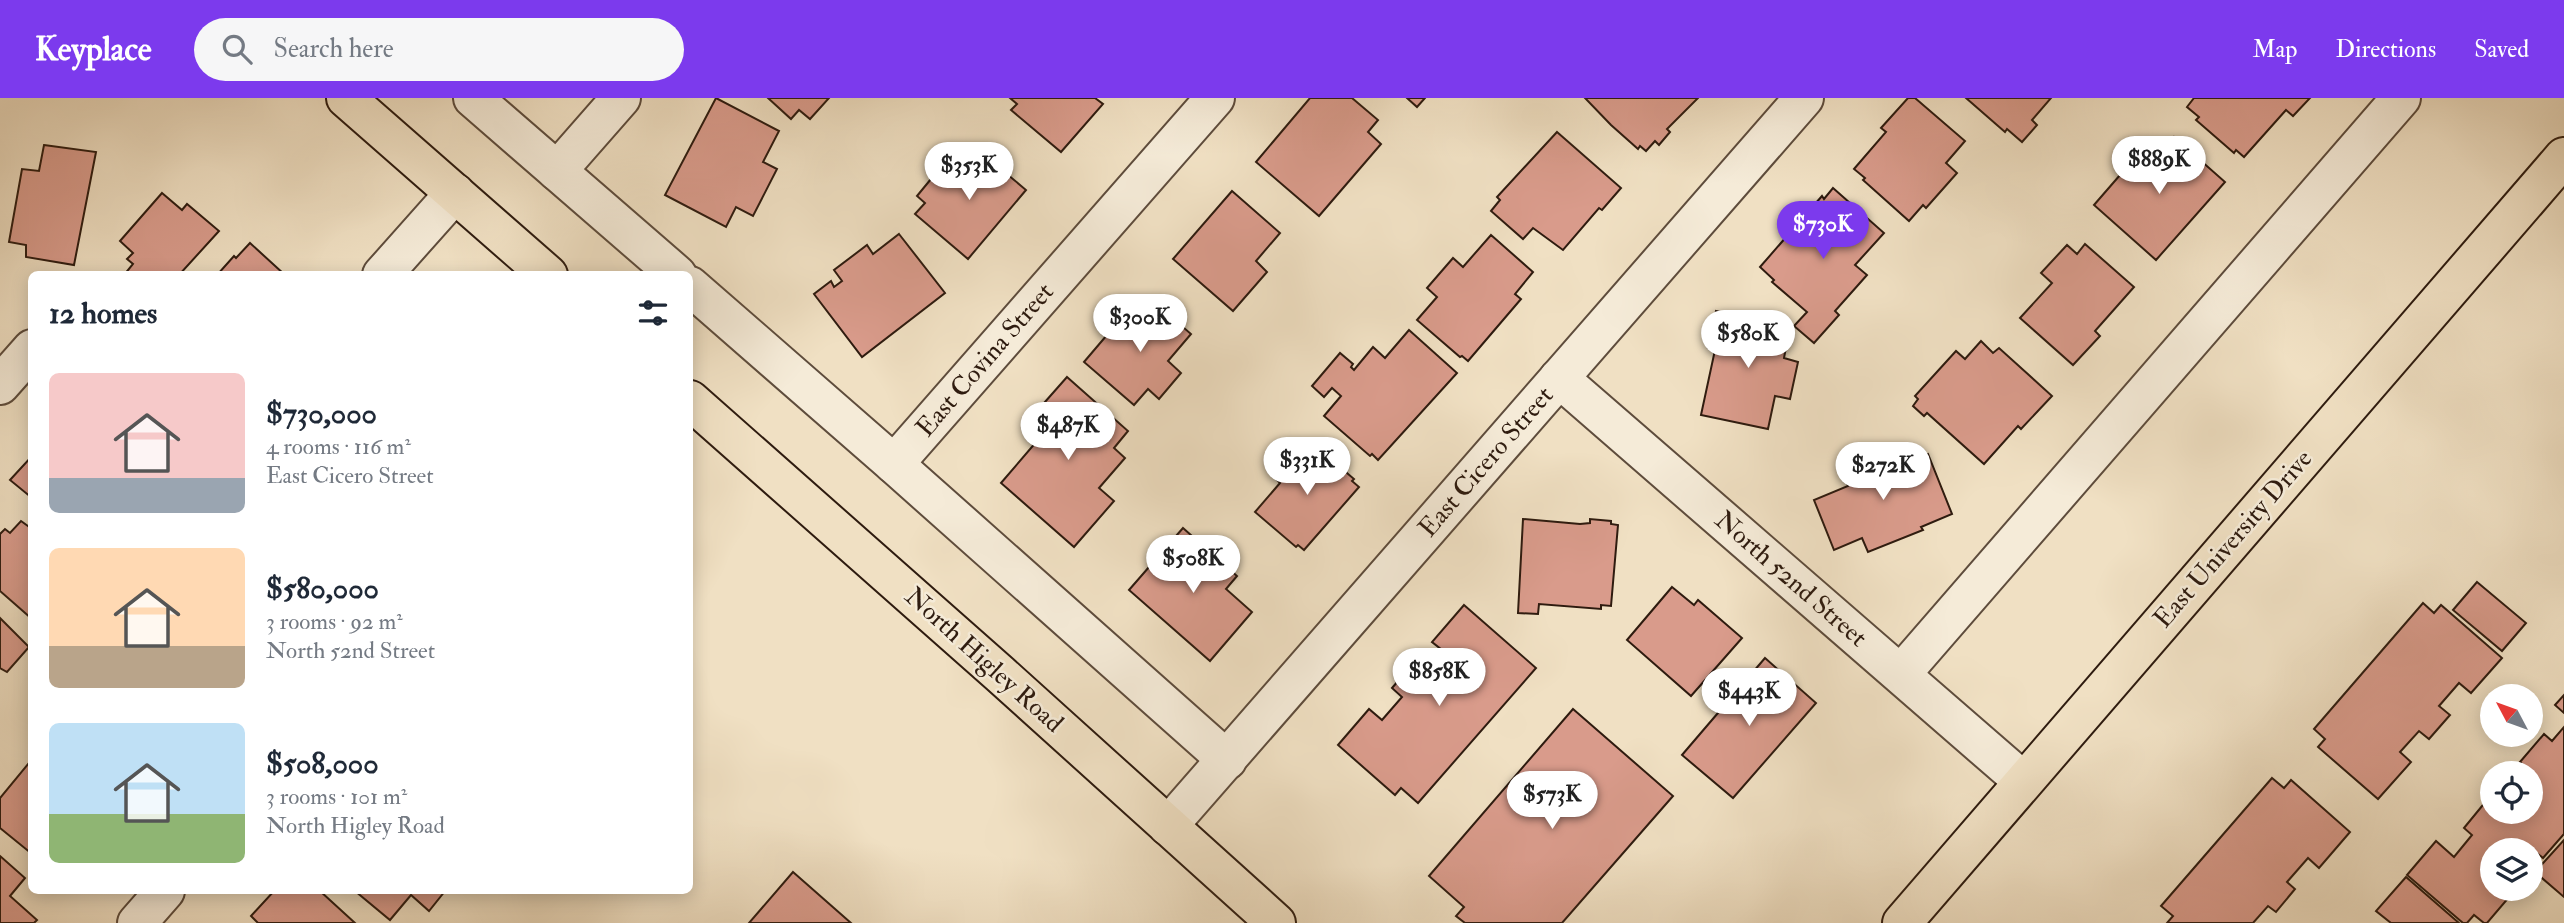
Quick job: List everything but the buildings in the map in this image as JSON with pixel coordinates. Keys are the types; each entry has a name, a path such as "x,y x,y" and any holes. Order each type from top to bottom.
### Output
{"main road":[{"path":"346,98 543,271"},
{"name":"East University Drive","path":"1902,923 2564,157"},
{"name":"North Higley Road","path":"693,403 1276,923"}],"street":[{"path":"473,98 672,271"},
{"path":"557,171 621,98"},
{"name":"East Covina Street","path":"894,464 1215,98"},
{"name":"East Cicero Street","path":"1168,826 1804,98"},
{"path":"1901,674 2401,98"},
{"path":"386,271 455,193"},
{"path":"693,289 1227,760"},
{"path":"0,385 28,354"},
{"name":"North 52nd Street","path":"1559,378 2023,781"},
{"path":"137,923 162,894"}]}
